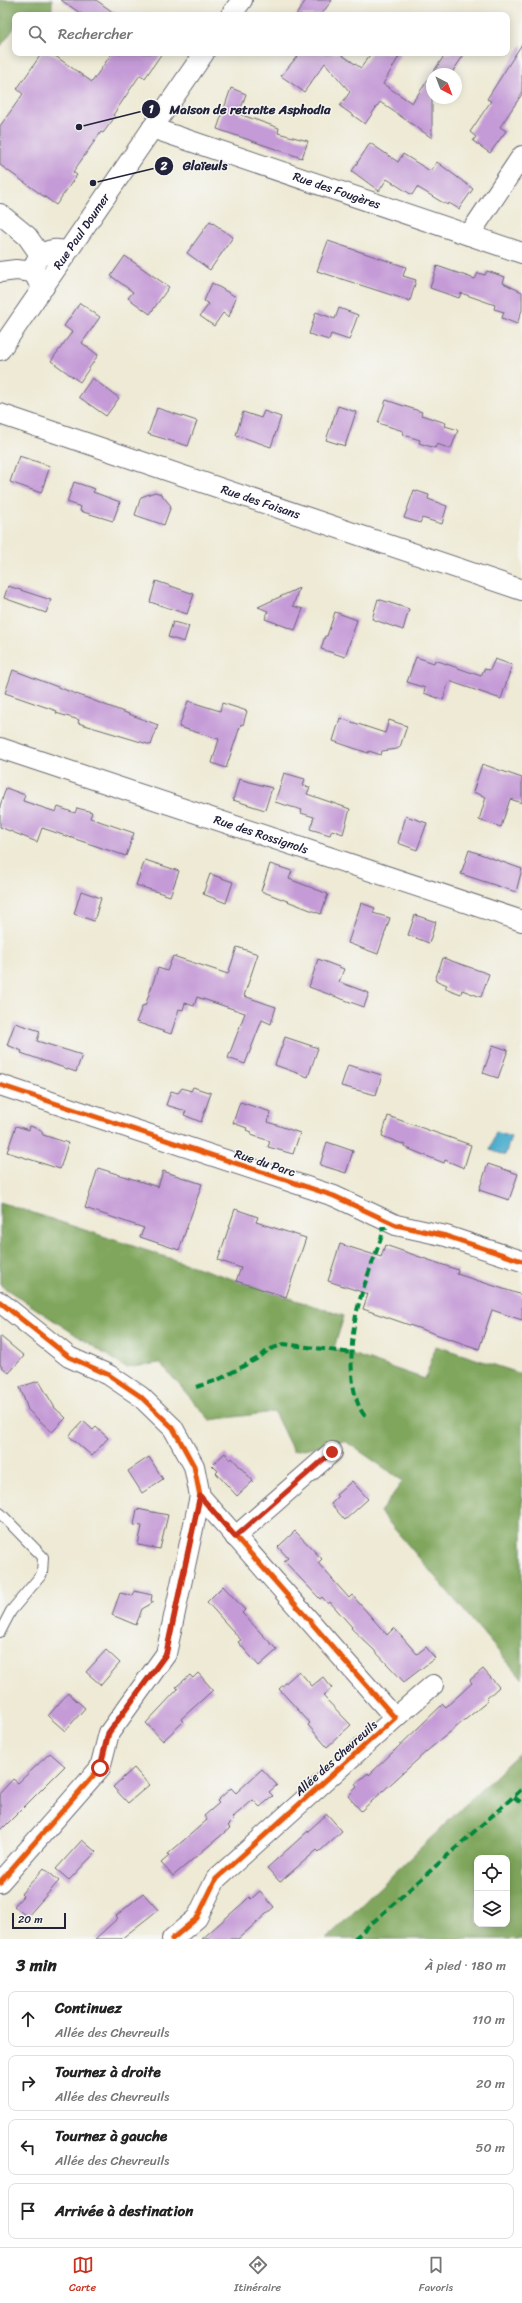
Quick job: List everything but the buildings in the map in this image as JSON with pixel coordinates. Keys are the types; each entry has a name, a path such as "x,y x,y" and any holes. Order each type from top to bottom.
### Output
{"street":[{"path":"233,12 242,0"},
{"name":"Rue Paul Doumer","path":"0,350 39,272 68,252 202,56"},
{"name":"Rue des Fougères","path":"152,128 522,253"},
{"path":"469,235 522,156"},
{"path":"0,214 28,236 39,272"},
{"path":"39,272 47,250 57,248 68,252"},
{"path":"0,272 16,270 39,272"},
{"name":"Rue des Faisans","path":"0,414 522,590"},
{"name":"Rue des Rossignols","path":"0,748 522,921"},
{"name":"Rue du Parc","path":"0,1085 334,1196 396,1225 446,1236 522,1261"},
{"name":"Allée des Chevreuils","path":"0,1302 70,1356 109,1375 140,1396 173,1428 194,1466 200,1496 166,1654 108,1733 100,1768 0,1882"},
{"path":"235,1537 332,1452"},
{"name":"Allée des Chevreuils","path":"200,1496 395,1718"},
{"name":"Allée des Chevreuils","path":"172,1939 197,1918 216,1878 433,1685"}],"lane":[{"path":"0,1513 43,1557 42,1574 11,1611 3,1617 0,1632"}],"green space":[{"path":"0,0 52,0 52,12 12,12 12,31 0,47"},
{"path":"0,1202 344,1316 334,1348 425,1379 436,1346 522,1374 522,1679 380,1512 403,1481 345,1441 293,1451 274,1412 210,1420 160,1363 126,1368 0,1285"},
{"path":"522,1750 522,1939 326,1939"}],"water":[{"path":"496,1132 511,1137 505,1155 490,1150"}],"marked path":[{"path":"365,1416 359,1407 353,1384 351,1357 353,1331 360,1299 383,1232 382,1228 386,1228 389,1222"},
{"path":"196,1387 218,1380 260,1357 268,1350 284,1344 353,1353"},
{"path":"354,1939 522,1789"},
{"path":"514,1797 522,1803"}],"cycle path":[{"path":"0,1085 334,1196 396,1225 446,1236 522,1261"},
{"path":"0,1302 69,1357 109,1375 140,1396 173,1428 194,1466 200,1496 166,1654 109,1733 100,1768 0,1882"},
{"path":"172,1939 197,1918 216,1879 395,1718 200,1496"}],"place":[{"name":"Maison de retraite Asphodia","path":"79,127"},
{"name":"Glaïeuls","path":"93,183"}],"route":[{"path":"100,1768 108,1733 166,1654 200,1496 235,1537 332,1452"}]}
